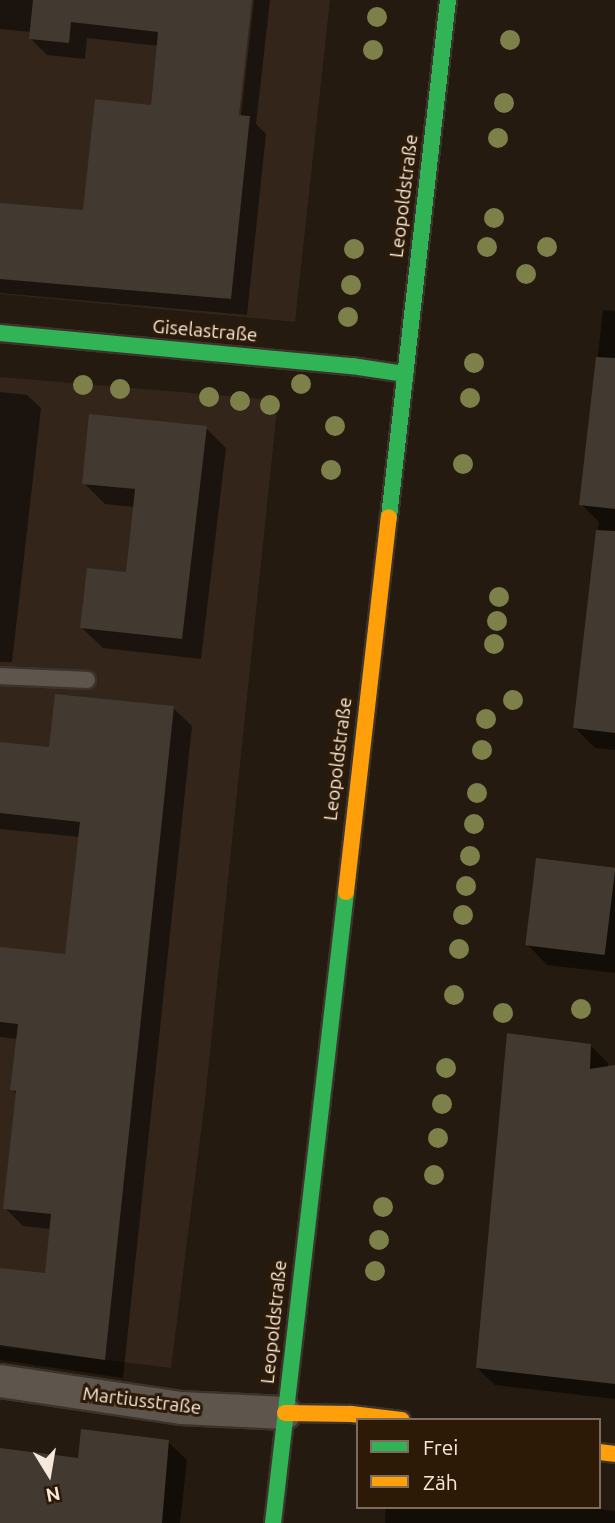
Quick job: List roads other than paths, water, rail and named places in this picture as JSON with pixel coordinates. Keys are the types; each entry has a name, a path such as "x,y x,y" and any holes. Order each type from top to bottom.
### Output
{"main road":[{"name":"Leopoldstraße","path":"273,1523 449,0"},
{"name":"Giselastraße","path":"0,333 352,366 405,374"},
{"path":"285,1412 385,1418"}],"street":[{"name":"Martiusstraße","path":"0,1381 181,1408 285,1412"}],"lane":[{"path":"0,676 88,680"}]}
